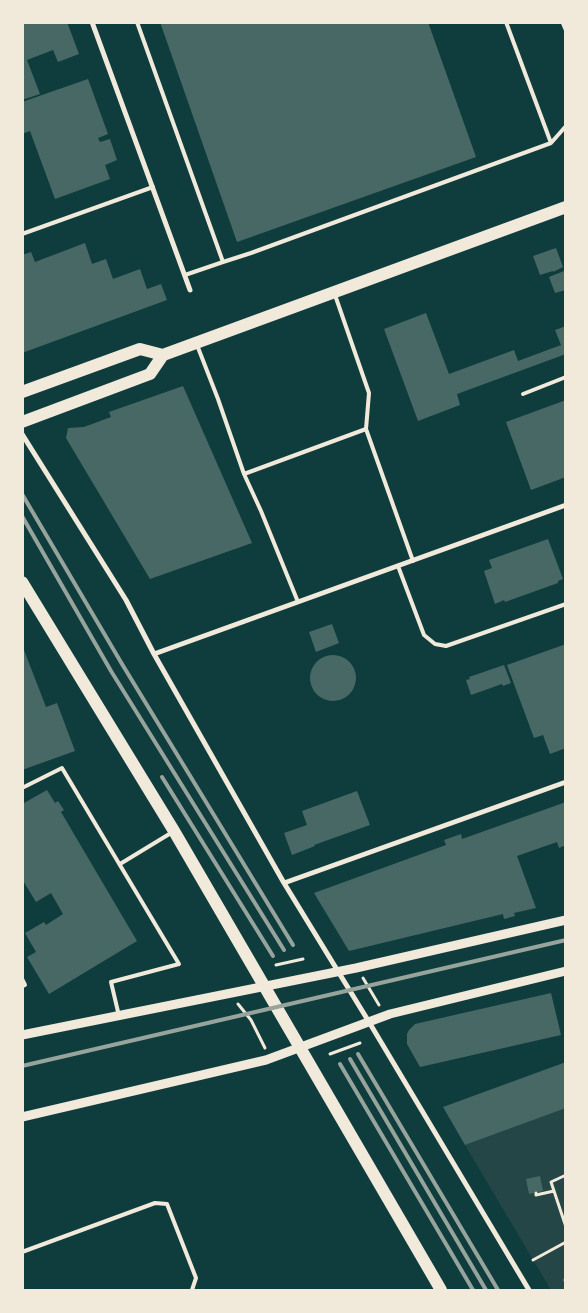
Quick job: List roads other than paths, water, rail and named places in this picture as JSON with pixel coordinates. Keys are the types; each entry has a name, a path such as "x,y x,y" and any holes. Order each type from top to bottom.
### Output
{"main road":[{"path":"22,422 150,374 163,355 565,210"},
{"path":"22,392 140,348 163,355"},
{"path":"22,582 174,831 440,1290"}],"street":[{"path":"92,22 190,290"},
{"path":"563,22 566,29"},
{"path":"22,434 126,600 154,654 284,883 529,1290"},
{"path":"154,654 566,505"},
{"path":"284,883 566,782"},
{"path":"22,1035 338,972 566,920"},
{"path":"22,1117 266,1060 300,1049 390,1014 566,971"}],"lane":[{"path":"137,22 223,262"},
{"path":"506,22 551,143"},
{"path":"184,274 260,250 551,143 566,126"},
{"path":"22,234 153,187"},
{"path":"334,292 369,393 366,429 413,561"},
{"path":"196,343 244,474 298,602"},
{"path":"523,394 566,377"},
{"path":"244,474 366,429"},
{"path":"398,566 424,636 435,644 446,646 566,604"},
{"path":"22,788 62,768 179,964 111,982 119,1016"},
{"path":"120,864 174,831"},
{"path":"22,979 25,985 22,986"},
{"path":"22,1252 155,1203 167,1204 196,1278 192,1290"}],"railway":[{"path":"22,494 122,664 293,945"},
{"path":"22,516 111,671 284,950"},
{"path":"162,777 273,956"},
{"path":"22,1066 566,940"},
{"path":"358,1054 498,1290"},
{"path":"350,1059 486,1290"},
{"path":"340,1064 473,1290"}]}
